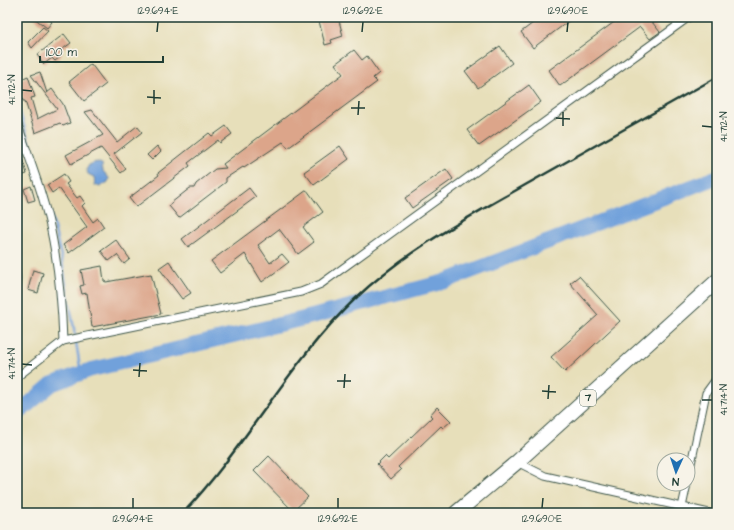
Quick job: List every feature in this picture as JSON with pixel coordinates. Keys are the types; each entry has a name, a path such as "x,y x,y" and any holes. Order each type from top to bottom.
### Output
{"highway":[{"name":"7","path":"456,513 517,462 717,281"}],"street":[{"path":"17,378 63,341 301,292 321,284 689,17"},
{"path":"17,122 53,241 62,306 63,341"},
{"path":"694,452 706,393 717,378"},
{"path":"517,462 544,476 709,513"},
{"path":"682,507 685,492"}],"green space":[{"path":"17,254 23,281 21,315 19,322 17,323"}],"water":[{"path":"96,162 102,164 103,171 109,178 108,182 100,187 95,185 94,177 88,174 86,170 89,165"}],"building":[{"path":"33,17 47,17 52,22 47,28"},
{"path":"318,17 338,17 343,36 331,40 332,43 325,45"},
{"path":"541,17 574,17 533,48 521,32"},
{"path":"621,17 648,17 660,32 650,39 640,27 560,86 549,70"},
{"path":"43,27 48,31 32,48 28,42"},
{"path":"64,34 71,43 60,51 62,54 55,61 52,58 44,64 37,55"},
{"path":"500,46 512,63 478,88 465,71"},
{"path":"354,50 362,60 367,56 379,73 373,78 377,82 288,148 283,142 226,178 226,182 179,218 169,206 171,203 190,188 194,188 196,184 215,169 226,168 223,164 343,74 335,64"},
{"path":"91,64 106,84 84,101 69,82"},
{"path":"40,72 47,93 52,89 63,104 70,123 63,126 60,123 35,133 25,101 23,101 21,94 23,93 19,80 28,76 35,97 31,98 37,119 57,109 31,75"},
{"path":"529,85 541,102 479,146 467,130"},
{"path":"92,110 117,142 137,126 142,132 114,154 126,169 121,173 101,148 71,164 66,155 103,135 85,112"},
{"path":"226,126 232,134 220,143 218,140 188,163 190,166 136,207 129,198 209,133 212,136"},
{"path":"157,146 161,151 152,160 147,155"},
{"path":"340,146 349,159 314,185 304,172"},
{"path":"17,148 19,148 27,174 20,176 19,172 17,173"},
{"path":"446,169 453,179 412,208 405,198"},
{"path":"64,174 69,182 66,184 77,198 80,196 85,203 82,206 93,222 98,218 104,227 69,253 63,245 87,227 59,188 52,193 47,185"},
{"path":"31,186 35,200 28,202 24,189"},
{"path":"249,188 256,197 188,247 182,239"},
{"path":"307,190 323,212 303,227 314,242 298,254 279,229 258,245 270,263 282,254 289,262 262,282 245,254 220,273 211,261"},
{"path":"116,240 130,259 124,264 117,255 109,261 101,251"},
{"path":"169,261 191,293 182,299 159,268"},
{"path":"102,266 104,281 106,282 151,274 161,314 92,327 87,293 82,294 80,286 84,285 81,270"},
{"path":"33,270 43,273 38,293 28,290"},
{"path":"579,276 620,321 565,372 551,357 598,315 570,283"},
{"path":"437,407 451,421 443,428 441,426 398,467 401,470 391,479 377,464 385,456 388,459 432,417 430,415"},
{"path":"269,456 308,497 293,511 254,471"}],"waterway":[{"path":"17,103 46,197"},
{"path":"17,414 52,384 90,370 306,318 443,282 717,177"},
{"path":"50,211 61,256 75,334"},
{"path":"76,342 81,373"}],"railway":[{"path":"183,513 227,461 309,350 331,324 375,281 395,265 437,236 717,77"}]}
